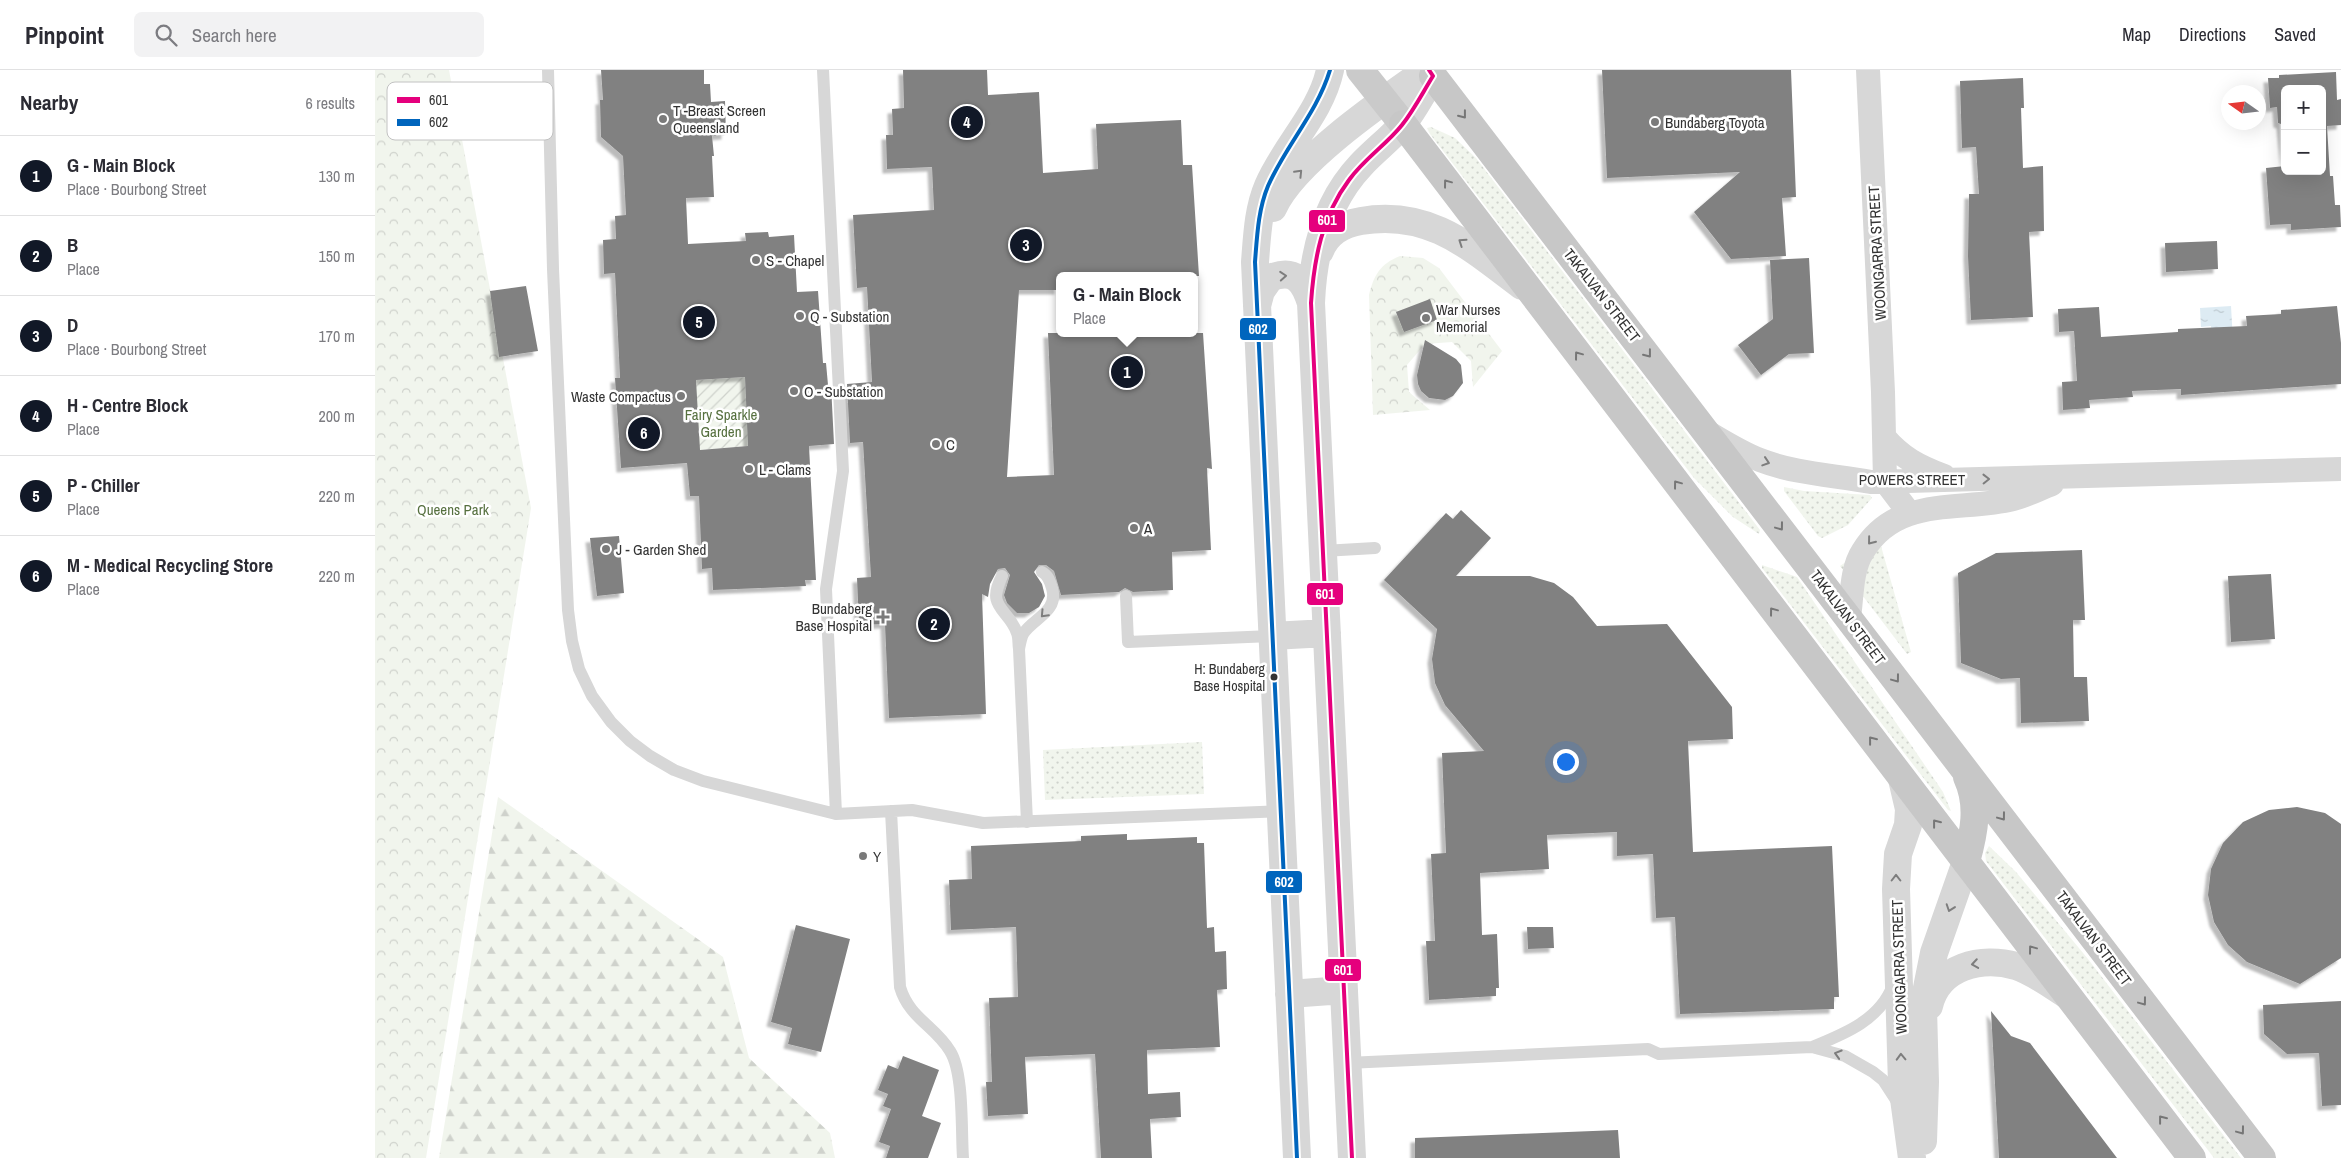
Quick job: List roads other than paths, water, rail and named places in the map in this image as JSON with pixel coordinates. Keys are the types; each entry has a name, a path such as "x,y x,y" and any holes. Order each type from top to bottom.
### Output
{"highway":[{"name":"TAKALVAN STREET","path":"1431,72 2262,1158"},
{"path":"1403,124 2192,1158"},
{"path":"1961,765 1973,790 1975,806 1974,826 1966,862"}],"main road":[{"path":"1360,70 1403,124"}],"street":[{"path":"1297,1158 1255,262 1267,187 1316,104 1328,80 1330,70"},
{"name":"WOONGARRA STREET","path":"1868,70 1885,481"},
{"path":"1255,262 1268,219 1276,201 1286,186 1315,156 1383,101 1431,72"},
{"path":"1352,1158 1311,303 1315,261 1321,235 1338,195 1362,165 1403,124 1431,72"},
{"path":"1315,261 1326,240 1341,228 1353,222 1381,219 1414,221 1451,235 1530,291"},
{"path":"1257,306 1261,291 1271,278 1286,274 1299,279 1307,289 1311,303"},
{"name":"POWERS STREET","path":"1708,432 1739,451 1780,466 1819,475 1871,482 2341,470"},
{"path":"1884,437 1898,453 1919,467 1953,480"},
{"name":"POWERS STREET","path":"1849,618 1855,574 1862,551 1881,528 1910,514 1935,507 2013,499 2065,478"},
{"path":"1885,481 1910,514"},
{"path":"1272,636 1327,633"},
{"name":"WOONGARRA STREET","path":"1902,779 1909,809 1908,825 1896,871 1898,954 1902,1084 1913,1158"},
{"name":"WOONGARRA STREET","path":"1923,1158 1925,1082 1923,1008 1932,962 1966,862"},
{"name":"WOONGARRA STREET","path":"1923,1031 1929,1003 1944,978 1954,971 1975,963 1992,962 2017,966 2068,996"},
{"path":"1289,994 1344,990"}],"lane":[{"path":"823,70 843,471 826,588 836,814"},
{"path":"550,140 553,269 568,610 572,641 579,669 592,696 611,722 630,741 674,770 703,780 836,814 911,810 983,823 1282,811"},
{"path":"1323,551 1375,548"},
{"path":"1019,649 1022,636 1049,609 1053,601 1051,582 1042,572"},
{"path":"1002,576 997,585 997,604 1018,634 1027,822"},
{"path":"1126,596 1128,642 1272,636"},
{"path":"891,811 900,987 909,1009 943,1041 955,1062 963,1158"},
{"path":"1812,1047 1848,1032 1876,1013 1892,988 1898,954"},
{"path":"1347,1063 1648,1049 1659,1054 1812,1047 1845,1056 1873,1072 1893,1092 1907,1122"}],"water":[{"path":"2231,306 2233,341 2212,343 2211,326 2201,327 2200,308"}],"place":[{"name":"T -Breast Screen Queensland","path":"663,119"},
{"name":"H - Centre Block","path":"967,122"},
{"name":"Bundaberg Toyota","path":"1655,122"},
{"name":"D","path":"1026,245"},
{"name":"S - Chapel","path":"756,260"},
{"name":"Q - Substation","path":"800,316"},
{"name":"War Nurses Memorial","path":"1426,318"},
{"name":"P - Chiller","path":"699,322"},
{"name":"G - Main Block","path":"1127,372"},
{"name":"O - Substation","path":"794,391"},
{"name":"Waste Compactus","path":"681,396"},
{"name":"M - Medical Recycling Store","path":"644,433"},
{"name":"C","path":"936,444"},
{"name":"L - Clams","path":"749,469"},
{"name":"A","path":"1134,528"},
{"name":"J - Garden Shed","path":"606,549"},
{"name":"Bundaberg Base Hospital","path":"883,617"},
{"name":"B","path":"934,624"},
{"name":"H: Bundaberg Base Hospital","path":"1274,677"},
{"name":"Y","path":"863,856"}],"park label":[{"name":"Fairy Sparkle Garden","path":"721,422"},
{"name":"Queens Park","path":"453,509"}]}
